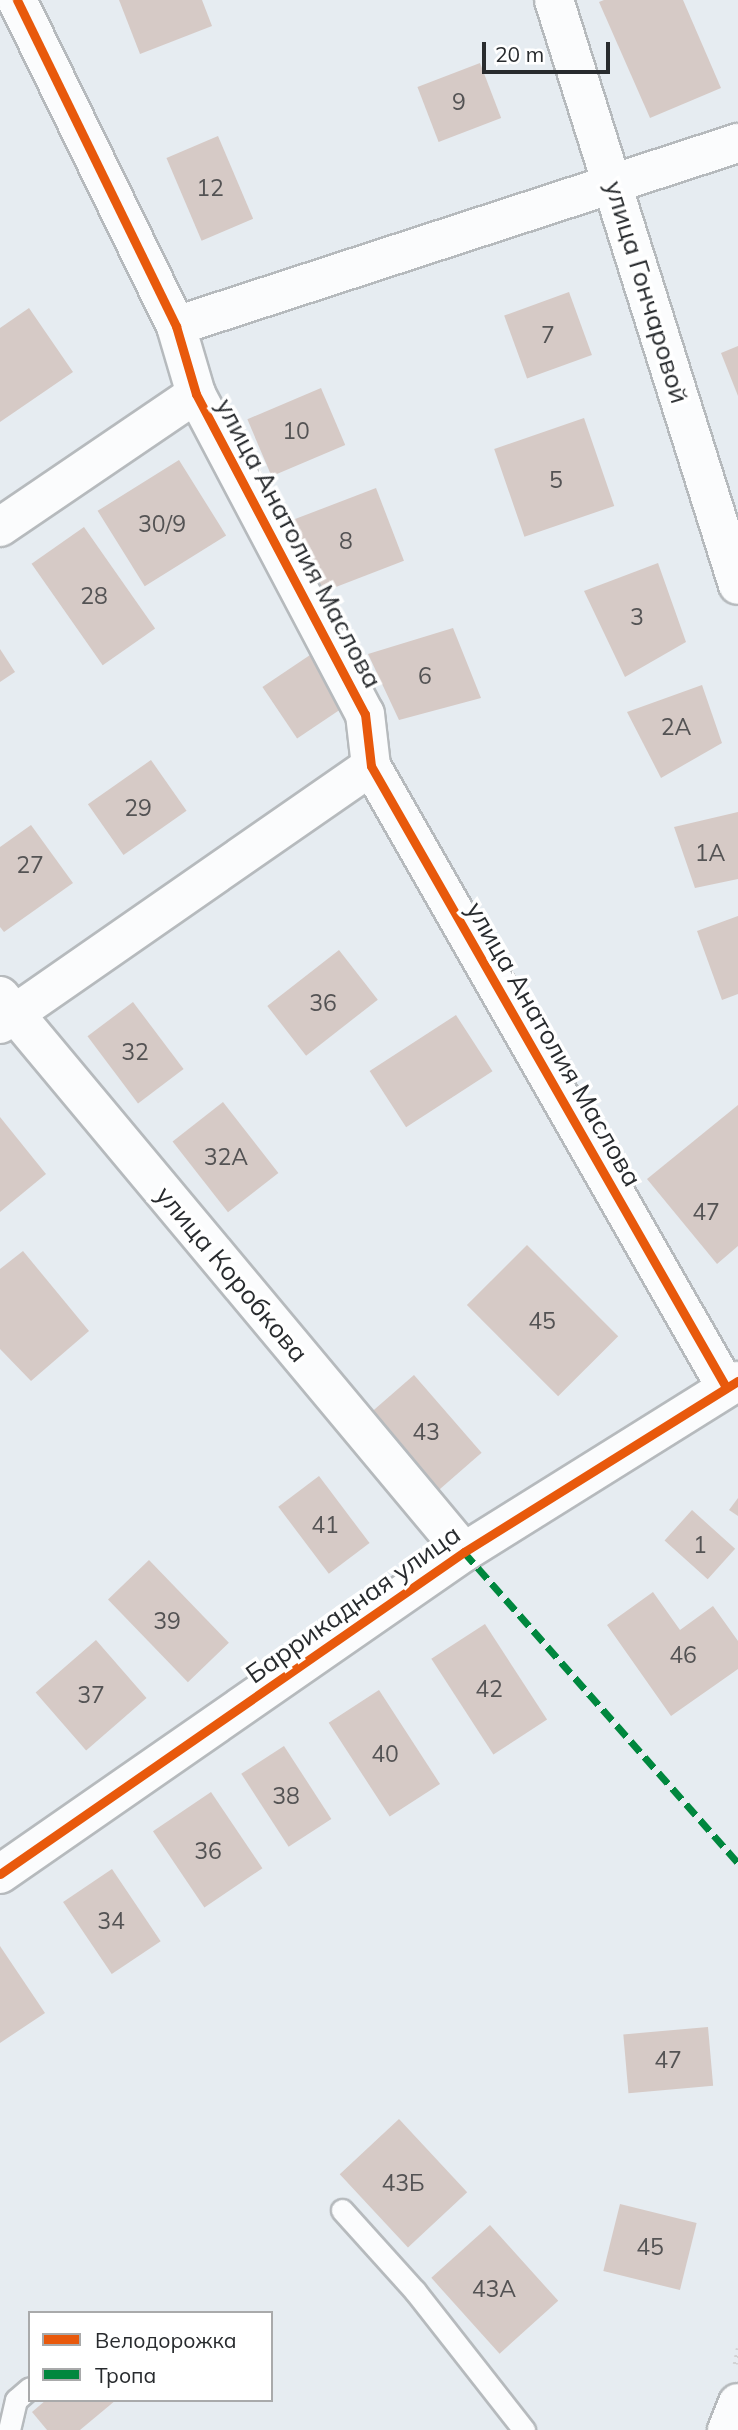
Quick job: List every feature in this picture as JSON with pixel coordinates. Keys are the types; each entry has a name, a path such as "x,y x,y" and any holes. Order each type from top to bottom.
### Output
{"street":[{"name":"улица Гончаровой","path":"554,0 738,585"},
{"name":"улица Анатолия Маслова","path":"11,6 176,326 196,394 365,714 371,766 732,1384"},
{"path":"176,326 738,144"},
{"path":"0,527 196,394"},
{"path":"5,1011 371,766"},
{"name":"улица Коробкова","path":"5,1011 464,1552"},
{"name":"Баррикадная улица","path":"0,1874 464,1552 732,1384"},
{"path":"727,2430 738,2403"}],"lane":[{"path":"342,2210 415,2291 524,2430"},
{"path":"9,2430 16,2400 28,2390"}],"building":[{"path":"119,0 202,0 212,26 140,54"},
{"path":"683,0 721,88 650,118 599,2"},
{"path":"480,63 501,118 439,142 417,87"},
{"path":"218,136 253,219 202,241 166,158"},
{"path":"569,292 592,355 527,379 504,316"},
{"path":"29,308 73,372 0,422 0,328"},
{"path":"738,346 738,396 721,353"},
{"path":"321,388 345,445 272,476 247,419"},
{"path":"584,418 614,506 524,537 494,449"},
{"path":"179,460 226,535 145,586 98,511"},
{"path":"376,488 404,561 317,594 289,521"},
{"path":"84,527 155,629 103,665 32,564"},
{"path":"658,563 686,642 625,677 584,591"},
{"path":"453,628 481,698 399,720 368,654"},
{"path":"0,649 15,672 0,682"},
{"path":"313,653 348,704 297,739 262,687"},
{"path":"702,685 722,743 661,778 627,712"},
{"path":"151,760 187,811 123,855 88,804"},
{"path":"738,812 738,879 695,888 674,827"},
{"path":"31,825 73,883 4,932 0,927 0,847"},
{"path":"738,916 738,994 722,1000 697,931"},
{"path":"339,950 378,1000 306,1056 267,1006"},
{"path":"133,1002 184,1069 138,1103 87,1036"},
{"path":"456,1015 492,1071 406,1127 370,1071"},
{"path":"223,1102 278,1173 228,1212 173,1141"},
{"path":"738,1105 738,1246 717,1264 647,1179"},
{"path":"0,1117 46,1174 0,1212"},
{"path":"527,1245 618,1336 558,1396 467,1305"},
{"path":"23,1251 89,1331 31,1381 0,1349 0,1269"},
{"path":"414,1375 482,1453 439,1490 371,1412"},
{"path":"319,1476 370,1543 329,1574 278,1507"},
{"path":"738,1498 738,1516 729,1510"},
{"path":"692,1510 735,1549 708,1579 665,1540"},
{"path":"149,1560 229,1643 188,1682 108,1600"},
{"path":"653,1592 680,1630 713,1606 738,1641 738,1669 671,1716 607,1625"},
{"path":"485,1624 547,1720 493,1754 431,1659"},
{"path":"96,1640 147,1698 86,1751 36,1692"},
{"path":"379,1690 440,1784 390,1817 329,1723"},
{"path":"284,1746 331,1819 289,1847 241,1774"},
{"path":"211,1792 262,1868 204,1907 153,1831"},
{"path":"112,1869 161,1941 112,1974 63,1902"},
{"path":"0,1946 45,2013 0,2043"},
{"path":"708,2027 713,2086 628,2093 623,2034"},
{"path":"399,2119 467,2192 408,2247 340,2174"},
{"path":"620,2204 697,2223 680,2290 603,2271"},
{"path":"490,2225 558,2301 500,2354 431,2278"},
{"path":"44,2402 114,2402 80,2430 47,2430 32,2412"}],"marked path":[{"path":"464,1552 738,1863"}],"cycle path":[{"path":"17,0 176,326 196,394 365,714 371,766 726,1387"},
{"path":"0,1874 464,1552 738,1381"}]}
